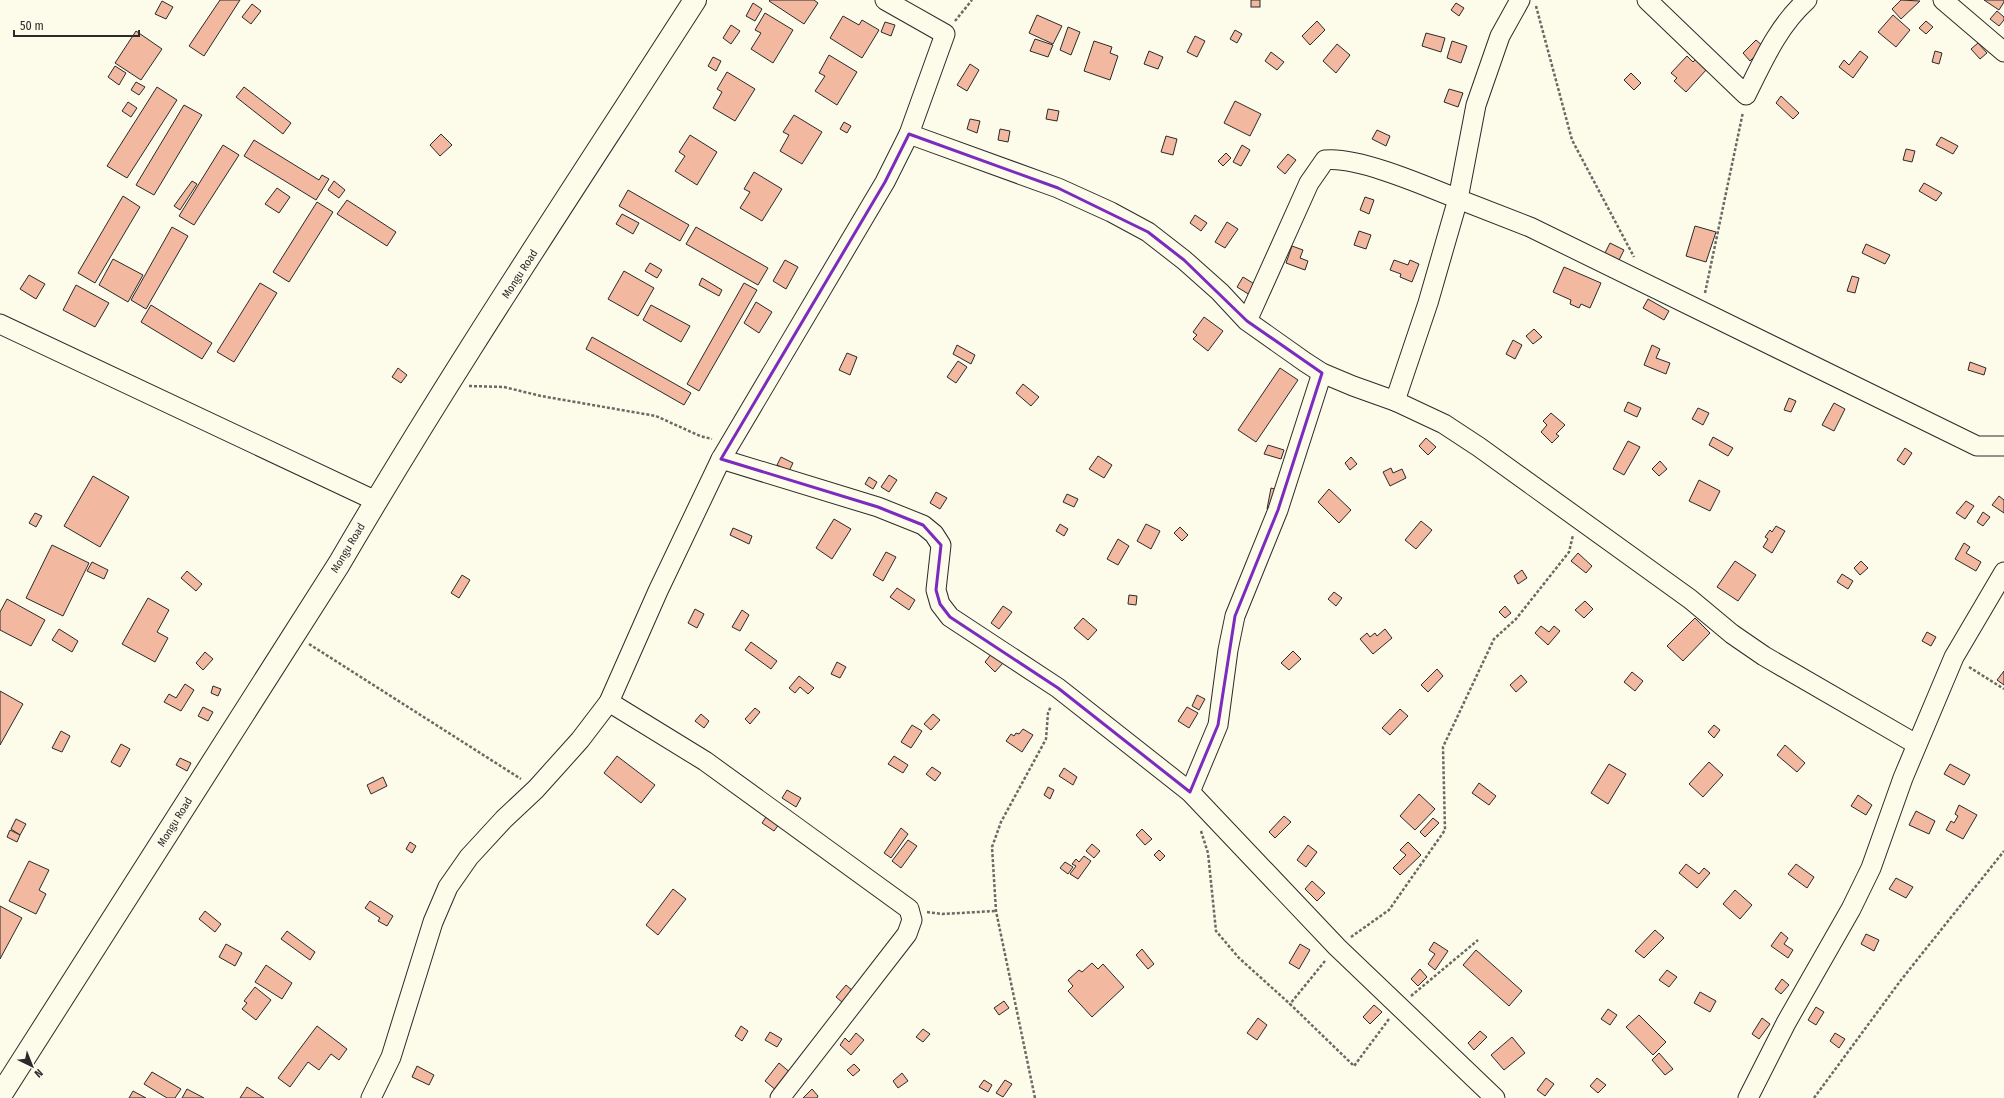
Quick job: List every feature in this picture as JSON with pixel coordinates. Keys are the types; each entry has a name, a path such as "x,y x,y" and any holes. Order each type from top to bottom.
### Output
{"main road":[{"name":"Mongu Road","path":"0,1096 112,924 339,564 376,501 448,386 695,0"}],"street":[{"path":"371,1098 391,1057 433,922 448,887 469,857 504,819 536,789 580,740 609,702 658,591 721,460 885,182 909,134 945,34 885,0"},
{"path":"1395,401 1428,303 1458,199 1476,105 1500,36 1520,0"},
{"path":"1647,0 1746,96 1776,36 1787,20 1807,0"},
{"path":"1943,0 2004,52"},
{"path":"909,134 1058,188 1111,212 1148,232 1184,260 1220,292 1247,320 1322,373 1395,401 1444,424 1578,517 1690,599 1732,634 1764,656 1916,744"},
{"path":"1247,320 1309,183 1325,160 1335,159 1416,182 1530,227 1977,446 2004,446"},
{"path":"0,324 376,501"},
{"path":"1190,792 1218,725 1228,650 1235,616 1278,510 1322,373"},
{"path":"721,460 878,507 923,525 934,534 941,545 936,590 940,604 950,617 1058,688 1190,792 1337,947 1495,1098"},
{"path":"1748,1098 1786,1023 1851,909 1871,868 1916,744 1954,657 2004,572"},
{"path":"609,702 705,761 909,908 912,920 907,934 780,1098"}],"path":[{"path":"945,34 972,0"},
{"path":"1534,0 1572,140 1648,284"},
{"path":"1694,307 1704,300 1746,96"},
{"path":"448,386 504,387 541,396 656,416 700,436 720,441 721,460"},
{"path":"1290,1004 1337,947 1389,910 1445,830 1443,747 1494,640 1516,619 1569,552 1578,517"},
{"path":"293,635 536,789"},
{"path":"1954,657 2004,690"},
{"path":"1035,1098 996,911 992,847 1001,822 1046,739 1048,713 1058,688"},
{"path":"1200,826 1208,853 1216,931 1239,958 1290,1004 1354,1066 1398,1006 1478,940"},
{"path":"1814,1098 1901,980 2004,851"},
{"path":"909,908 942,914 996,911"}],"highlighted area":[{"path":"909,134 1058,188 1148,232 1184,260 1247,321 1322,373 1278,510 1235,616 1218,725 1190,792 1058,688 950,617 940,604 936,590 941,545 923,525 878,507 721,459 885,182"}],"building":[{"path":"220,0 240,0 204,56 189,46"},
{"path":"814,0 818,3 804,24 769,1"},
{"path":"1251,0 1260,0 1260,7 1251,7"},
{"path":"1901,0 1920,1 1901,19 1892,9"},
{"path":"1984,0 2004,0 2004,2 1999,10"},
{"path":"162,1 173,7 166,19 155,14"},
{"path":"753,3 762,9 755,21 746,16"},
{"path":"1456,3 1464,8 1459,16 1451,10"},
{"path":"252,4 261,11 251,24 242,17"},
{"path":"1997,11 2004,17 2004,20 1999,26 1990,19"},
{"path":"765,13 793,30 773,63 751,49 761,33 755,30"},
{"path":"1037,15 1062,26 1053,44 1029,33"},
{"path":"1893,15 1910,30 1896,47 1878,32"},
{"path":"843,16 859,25 862,20 879,30 862,58 830,38"},
{"path":"1317,21 1325,30 1310,45 1302,36"},
{"path":"1926,21 1933,27 1926,34 1919,28"},
{"path":"885,22 895,25 891,36 881,32"},
{"path":"731,25 740,31 731,44 723,38"},
{"path":"1068,27 1080,32 1071,55 1060,50"},
{"path":"1235,30 1242,34 1237,43 1230,39"},
{"path":"136,31 162,49 141,80 115,63"},
{"path":"1426,33 1445,38 1441,52 1422,46"},
{"path":"1195,36 1205,41 1197,57 1187,52"},
{"path":"1035,39 1053,45 1048,57 1030,51"},
{"path":"1756,40 1764,47 1750,61 1743,53"},
{"path":"1094,41 1112,47 1110,53 1118,56 1110,80 1084,71"},
{"path":"1452,41 1467,46 1461,63 1447,58"},
{"path":"1978,43 1987,53 1980,59 1971,49"},
{"path":"1337,44 1350,55 1336,73 1323,61"},
{"path":"1149,51 1163,57 1158,69 1144,64"},
{"path":"1860,51 1868,57 1853,78 1839,67 1844,60 1849,65"},
{"path":"1935,51 1942,53 1939,64 1932,62"},
{"path":"1271,52 1284,62 1277,70 1265,61"},
{"path":"829,55 857,72 837,105 815,91 825,76 819,73"},
{"path":"1687,56 1693,62 1696,59 1707,69 1686,92 1674,81 1677,78 1671,73"},
{"path":"713,57 721,61 716,71 708,66"},
{"path":"970,64 979,70 967,91 957,85"},
{"path":"115,66 126,73 119,85 108,77"},
{"path":"727,72 755,89 735,121 713,108 722,92 717,89"},
{"path":"1631,73 1641,83 1634,90 1624,80"},
{"path":"136,82 145,87 139,95 131,90"},
{"path":"157,87 177,100 127,178 107,166"},
{"path":"244,87 291,123 283,134 236,97"},
{"path":"1449,89 1463,93 1458,107 1444,102"},
{"path":"1781,96 1799,113 1793,119 1776,103"},
{"path":"1235,101 1261,114 1250,136 1224,123"},
{"path":"128,102 137,108 131,117 122,111"},
{"path":"184,105 202,115 154,195 136,185"},
{"path":"1048,109 1059,111 1057,121 1046,119"},
{"path":"794,115 822,132 802,164 780,151 789,135 783,132"},
{"path":"970,119 980,121 977,133 967,129"},
{"path":"844,122 851,126 847,133 840,129"},
{"path":"1000,129 1010,131 1008,142 998,140"},
{"path":"1377,130 1390,136 1386,146 1372,139"},
{"path":"441,134 452,145 440,156 430,145"},
{"path":"690,135 717,152 697,185 675,171 685,156 679,152"},
{"path":"1166,136 1177,139 1173,155 1161,152"},
{"path":"1941,137 1958,146 1953,154 1936,145"},
{"path":"254,140 319,180 322,175 329,179 316,200 244,156"},
{"path":"223,145 239,155 194,225 179,216"},
{"path":"1242,145 1250,150 1241,166 1233,162"},
{"path":"1906,149 1915,151 1912,162 1903,160"},
{"path":"1226,153 1231,158 1223,166 1218,161"},
{"path":"1288,154 1296,160 1285,174 1277,167"},
{"path":"754,172 782,189 762,221 740,208 750,192 744,189"},
{"path":"192,181 197,184 180,210 174,206"},
{"path":"334,181 345,190 339,198 328,190"},
{"path":"1924,183 1942,193 1936,201 1919,191"},
{"path":"277,188 290,197 279,213 265,204"},
{"path":"628,190 689,225 680,241 619,206"},
{"path":"123,196 140,207 95,283 78,273"},
{"path":"1365,197 1374,200 1369,214 1360,210"},
{"path":"347,200 396,232 387,246 337,214"},
{"path":"317,202 333,212 289,282 273,272"},
{"path":"622,214 639,223 633,234 616,224"},
{"path":"1195,215 1207,223 1201,231 1190,223"},
{"path":"1227,222 1238,229 1225,248 1215,242"},
{"path":"1695,226 1716,232 1706,262 1686,256"},
{"path":"172,227 188,236 146,309 131,300"},
{"path":"696,227 768,268 758,285 686,244"},
{"path":"1359,231 1371,235 1366,249 1354,245"},
{"path":"1610,243 1624,250 1618,262 1604,255"},
{"path":"1866,244 1890,255 1885,264 1862,253"},
{"path":"1292,246 1303,250 1300,258 1308,261 1305,270 1286,263"},
{"path":"113,259 143,275 128,302 99,285"},
{"path":"785,260 798,267 786,289 773,281"},
{"path":"1394,260 1408,265 1410,260 1419,264 1412,282 1400,277 1401,274 1390,270"},
{"path":"650,263 662,270 657,278 645,271"},
{"path":"1564,267 1601,283 1590,308 1581,304 1579,308 1570,304 1571,300 1553,292"},
{"path":"624,271 654,288 638,316 608,299"},
{"path":"29,275 45,284 36,299 20,289"},
{"path":"1852,276 1859,278 1855,293 1847,291"},
{"path":"1243,277 1256,285 1250,295 1237,287"},
{"path":"702,278 722,290 719,296 699,285"},
{"path":"260,283 277,293 234,362 217,352"},
{"path":"744,283 757,290 699,391 687,384"},
{"path":"76,285 109,303 95,327 63,310"},
{"path":"1648,299 1669,311 1664,320 1643,308"},
{"path":"756,302 772,312 759,333 744,323"},
{"path":"151,305 212,343 202,359 141,322"},
{"path":"651,305 690,326 681,342 643,320"},
{"path":"1204,317 1223,331 1208,351 1193,339 1197,335 1193,332"},
{"path":"1534,329 1542,337 1533,344 1526,336"},
{"path":"592,337 691,393 684,405 586,349"},
{"path":"1513,340 1522,345 1515,359 1506,354"},
{"path":"957,345 975,355 971,364 953,354"},
{"path":"1652,345 1660,349 1656,358 1670,363 1666,374 1644,365"},
{"path":"847,353 857,357 850,375 839,370"},
{"path":"958,361 967,367 956,383 947,377"},
{"path":"1970,362 1986,368 1984,375 1968,370"},
{"path":"398,368 407,375 401,383 392,377"},
{"path":"1280,368 1298,380 1256,442 1238,430"},
{"path":"1023,384 1039,397 1031,406 1016,393"},
{"path":"1789,398 1796,401 1791,412 1784,410"},
{"path":"1628,402 1641,408 1637,417 1624,411"},
{"path":"1834,403 1845,409 1834,431 1822,425"},
{"path":"1698,408 1709,413 1703,425 1692,419"},
{"path":"1551,413 1565,425 1556,434 1559,436 1552,443 1541,432 1547,425 1543,421"},
{"path":"1713,437 1733,448 1728,456 1709,445"},
{"path":"1426,438 1436,447 1428,455 1419,446"},
{"path":"1628,441 1640,447 1624,475 1613,469"},
{"path":"1268,445 1284,450 1281,459 1264,454"},
{"path":"1905,448 1912,453 1904,465 1897,460"},
{"path":"1098,456 1112,465 1104,478 1089,469"},
{"path":"781,457 793,463 789,471 777,465"},
{"path":"1351,457 1357,464 1350,470 1345,463"},
{"path":"1660,461 1667,469 1659,476 1652,469"},
{"path":"1391,468 1393,473 1402,469 1406,478 1390,486 1383,472"},
{"path":"889,475 897,480 889,492 881,487"},
{"path":"93,476 129,497 100,547 64,526"},
{"path":"869,477 877,482 873,489 865,484"},
{"path":"1699,480 1720,491 1710,511 1689,501"},
{"path":"1271,488 1278,490 1275,510 1267,509"},
{"path":"1329,489 1351,510 1339,523 1318,502"},
{"path":"936,492 947,498 940,509 930,503"},
{"path":"1067,494 1078,499 1074,507 1063,502"},
{"path":"1999,496 2004,500 2004,513 1992,505"},
{"path":"1966,501 1974,506 1965,519 1956,513"},
{"path":"1983,512 1990,517 1983,526 1977,522"},
{"path":"35,513 42,516 36,527 29,523"},
{"path":"834,519 851,529 832,559 816,548"},
{"path":"1421,521 1432,530 1416,549 1405,540"},
{"path":"1060,524 1068,529 1064,536 1056,531"},
{"path":"1146,524 1160,531 1151,549 1137,541"},
{"path":"1776,526 1785,531 1772,553 1763,547 1768,539 1765,537 1770,530 1772,532"},
{"path":"1180,527 1188,535 1182,541 1174,533"},
{"path":"733,528 752,536 749,544 730,535"},
{"path":"1118,539 1129,546 1118,565 1107,559"},
{"path":"1964,543 1970,547 1966,553 1981,562 1976,571 1955,559"},
{"path":"52,545 89,563 63,616 26,598"},
{"path":"886,552 896,557 883,581 873,575"},
{"path":"1578,553 1592,566 1586,573 1571,561"},
{"path":"1735,561 1756,575 1738,601 1717,587"},
{"path":"1861,561 1868,568 1860,575 1854,568"},
{"path":"92,562 108,570 104,579 87,571"},
{"path":"1522,570 1527,578 1518,584 1514,576"},
{"path":"187,571 202,584 196,591 181,578"},
{"path":"1842,574 1853,581 1848,589 1837,582"},
{"path":"462,575 470,580 459,598 451,593"},
{"path":"897,588 915,600 909,610 890,597"},
{"path":"1334,592 1342,598 1336,606 1328,599"},
{"path":"1129,595 1137,596 1136,605 1128,604"},
{"path":"148,598 169,610 157,632 168,638 155,662 122,644"},
{"path":"7,599 45,620 31,646 0,630 0,612"},
{"path":"1585,601 1593,609 1584,618 1575,610"},
{"path":"1003,606 1012,612 999,629 991,623"},
{"path":"1505,606 1511,613 1505,618 1499,612"},
{"path":"695,609 704,614 697,628 688,623"},
{"path":"742,610 749,615 740,631 732,627"},
{"path":"1083,618 1097,630 1088,640 1074,628"},
{"path":"1695,618 1710,633 1683,661 1667,646"},
{"path":"1541,626 1549,632 1554,626 1560,631 1548,645 1535,633"},
{"path":"59,629 78,641 72,652 52,640"},
{"path":"1385,629 1392,638 1373,654 1360,639 1367,633 1370,637 1375,633 1377,636"},
{"path":"1927,632 1936,637 1931,646 1922,641"},
{"path":"751,642 777,661 771,669 745,650"},
{"path":"1293,651 1301,659 1289,670 1281,663"},
{"path":"205,652 213,659 203,670 196,663"},
{"path":"992,653 1003,663 995,672 985,662"},
{"path":"837,662 846,667 840,678 831,674"},
{"path":"1437,669 1443,676 1428,692 1421,685"},
{"path":"2004,671 2004,685 1997,680"},
{"path":"1632,672 1643,681 1635,691 1624,682"},
{"path":"1521,675 1527,682 1516,692 1510,685"},
{"path":"799,676 814,688 808,694 800,687 795,693 789,688"},
{"path":"185,684 194,690 181,711 164,702 169,694 176,698"},
{"path":"213,686 221,689 218,696 211,693"},
{"path":"0,691 23,704 0,745"},
{"path":"1197,695 1205,699 1199,710 1192,706"},
{"path":"203,707 213,712 208,721 198,716"},
{"path":"1187,707 1198,713 1189,728 1178,721"},
{"path":"755,708 760,712 750,724 745,719"},
{"path":"1400,709 1408,716 1390,735 1382,728"},
{"path":"701,714 709,721 704,728 695,721"},
{"path":"933,714 940,720 931,730 924,724"},
{"path":"912,725 922,731 911,748 901,742"},
{"path":"1714,725 1720,730 1714,738 1708,732"},
{"path":"1023,729 1033,735 1022,752 1006,741 1011,734 1014,736 1016,733 1019,734"},
{"path":"61,731 70,736 62,752 52,748"},
{"path":"121,744 130,749 120,767 111,762"},
{"path":"1785,745 1805,763 1797,772 1777,755"},
{"path":"617,756 655,785 641,803 604,773"},
{"path":"894,756 908,765 903,773 888,764"},
{"path":"180,758 191,763 187,771 176,765"},
{"path":"1709,762 1723,775 1703,797 1689,784"},
{"path":"1609,764 1626,774 1608,804 1591,793"},
{"path":"1950,764 1970,775 1964,785 1944,774"},
{"path":"932,767 941,773 935,781 926,774"},
{"path":"1064,768 1077,777 1073,785 1059,776"},
{"path":"383,777 387,786 371,794 367,785"},
{"path":"1479,783 1496,796 1489,805 1472,793"},
{"path":"1048,787 1054,790 1050,799 1044,795"},
{"path":"787,790 801,798 796,807 782,798"},
{"path":"1419,794 1435,809 1415,830 1400,816"},
{"path":"1858,795 1872,805 1866,815 1851,806"},
{"path":"1959,805 1977,815 1963,839 1946,830 1951,821 1954,823 1958,816 1955,814"},
{"path":"1916,811 1935,821 1929,834 1909,825"},
{"path":"768,814 780,823 774,831 762,823"},
{"path":"1284,816 1291,822 1275,838 1269,832"},
{"path":"1433,818 1439,823 1425,837 1420,832"},
{"path":"16,819 26,824 20,835 11,829"},
{"path":"901,828 908,834 891,858 884,853"},
{"path":"1142,829 1152,839 1145,845 1136,835"},
{"path":"10,830 20,835 17,842 7,837"},
{"path":"908,840 917,846 901,868 892,861"},
{"path":"410,842 416,846 412,853 406,849"},
{"path":"1408,842 1421,855 1400,875 1393,868 1406,855 1400,850"},
{"path":"1092,844 1100,851 1094,858 1086,851"},
{"path":"1308,845 1317,852 1306,867 1297,860"},
{"path":"1159,850 1165,856 1160,861 1154,855"},
{"path":"1084,856 1091,861 1078,879 1070,874 1076,866 1072,864 1076,859 1079,862"},
{"path":"29,861 49,870 39,890 46,894 36,914 9,901"},
{"path":"1065,862 1073,867 1068,874 1060,868"},
{"path":"1686,864 1699,874 1704,868 1710,873 1697,888 1679,873"},
{"path":"1796,864 1814,877 1807,888 1788,874"},
{"path":"1896,878 1913,887 1906,898 1889,889"},
{"path":"1312,881 1325,893 1317,901 1305,889"},
{"path":"673,889 686,899 658,935 646,925"},
{"path":"1735,890 1752,905 1740,919 1723,904"},
{"path":"370,901 393,916 387,926 378,921 380,918 365,908"},
{"path":"0,906 22,918 0,959"},
{"path":"205,911 221,924 215,932 199,919"},
{"path":"1655,930 1664,938 1644,958 1635,951"},
{"path":"287,931 315,952 310,960 281,939"},
{"path":"1781,932 1788,938 1784,944 1793,950 1788,958 1771,946"},
{"path":"1866,934 1879,940 1874,951 1861,944"},
{"path":"1434,942 1448,951 1435,970 1428,964 1435,954 1429,950"},
{"path":"226,944 242,953 235,966 219,957"},
{"path":"1300,944 1310,950 1299,969 1289,963"},
{"path":"1142,949 1154,964 1148,969 1136,955"},
{"path":"1476,950 1522,991 1509,1006 1463,965"},
{"path":"1092,963 1098,969 1103,964 1124,987 1092,1017 1068,991 1073,986 1068,980 1079,970 1082,972"},
{"path":"266,965 292,983 282,999 255,982"},
{"path":"1420,969 1427,977 1418,986 1411,979"},
{"path":"1667,970 1677,977 1669,987 1659,980"},
{"path":"1782,979 1789,985 1781,994 1775,989"},
{"path":"846,985 853,991 843,1003 836,997"},
{"path":"255,987 271,1000 256,1020 242,1009 247,1003 244,1001"},
{"path":"1700,992 1716,1001 1710,1012 1694,1003"},
{"path":"1004,1001 1009,1008 999,1015 994,1008"},
{"path":"1374,1005 1382,1012 1370,1024 1363,1017"},
{"path":"1816,1007 1824,1012 1816,1025 1808,1020"},
{"path":"1608,1009 1617,1015 1610,1025 1601,1019"},
{"path":"1639,1015 1666,1042 1653,1055 1626,1027"},
{"path":"1258,1018 1267,1025 1257,1040 1247,1033"},
{"path":"1762,1018 1770,1024 1759,1039 1752,1034"},
{"path":"317,1026 347,1049 339,1060 331,1054 319,1070 308,1062 290,1087 278,1078"},
{"path":"741,1026 748,1031 742,1041 735,1036"},
{"path":"923,1029 930,1034 923,1042 916,1037"},
{"path":"1480,1031 1487,1037 1474,1050 1468,1043"},
{"path":"770,1032 782,1039 777,1047 765,1040"},
{"path":"856,1033 864,1040 851,1055 840,1045 845,1038 849,1042"},
{"path":"1835,1033 1845,1039 1839,1048 1830,1041"},
{"path":"1512,1037 1525,1053 1504,1070 1491,1055"},
{"path":"1659,1053 1673,1069 1665,1075 1652,1060"},
{"path":"779,1063 792,1074 777,1091 765,1081"},
{"path":"854,1064 860,1070 853,1076 847,1070"},
{"path":"417,1066 434,1075 429,1085 412,1077"},
{"path":"152,1072 181,1089 175,1098 167,1098 144,1084"},
{"path":"902,1073 908,1081 898,1088 893,1081"},
{"path":"1546,1078 1554,1084 1545,1096 1537,1090"},
{"path":"1597,1078 1606,1085 1598,1093 1590,1086"},
{"path":"984,1080 992,1085 988,1092 979,1087"},
{"path":"1005,1080 1012,1084 1003,1097 996,1093"},
{"path":"247,1087 264,1098 240,1098"},
{"path":"187,1089 204,1098 182,1098"},
{"path":"812,1089 818,1096 817,1098 803,1098"},
{"path":"133,1091 146,1098 129,1098"}]}
